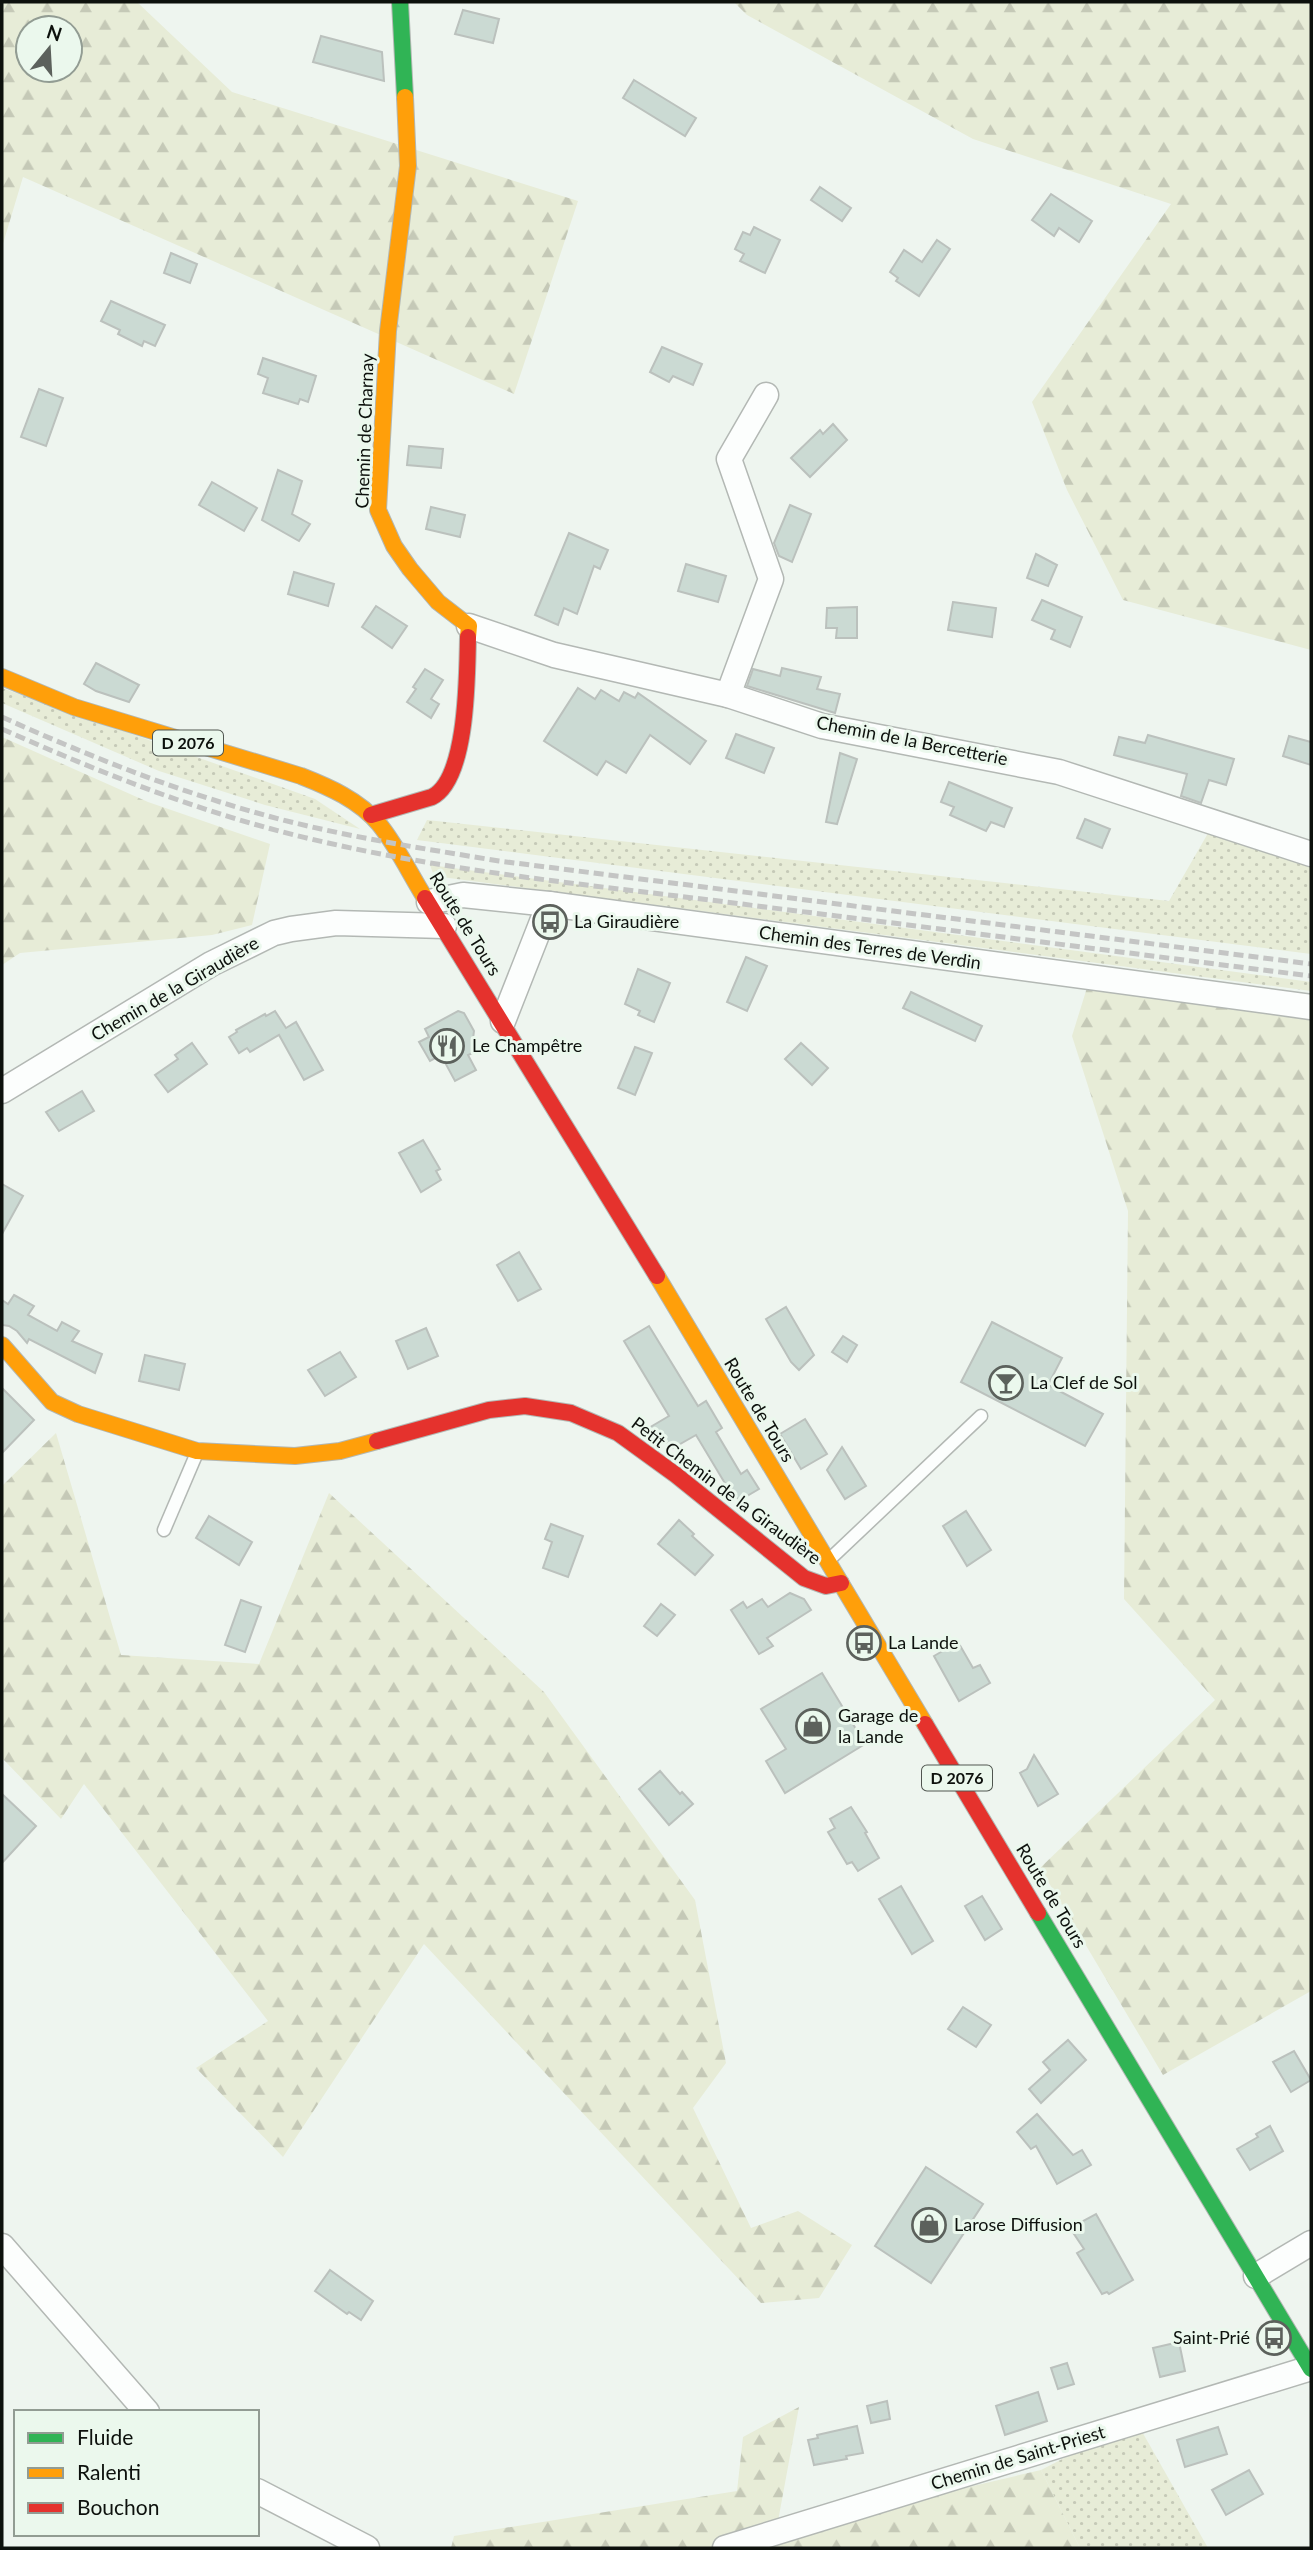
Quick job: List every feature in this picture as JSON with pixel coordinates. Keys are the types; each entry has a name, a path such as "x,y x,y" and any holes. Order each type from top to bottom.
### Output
{"main road":[{"name":"Chemin de Charnay","path":"400,2 408,166 388,331 378,510 394,546 410,569 438,602 469,626"},
{"path":"371,815 439,794 451,780 461,741 469,626"},
{"name":"Route de Tours","path":"2,677 74,707 301,776 342,795 371,815 380,825 503,1021 1311,2369"},
{"name":"Petit Chemin de la Giraudière","path":"2,1345 52,1402 78,1414 197,1451 295,1456 340,1451 489,1410 525,1406 571,1413 618,1433 676,1475 804,1578 826,1586 841,1583"}],"street":[{"path":"728,695 771,579 729,459 766,395"},
{"name":"Chemin de la Bercetterie","path":"469,626 554,655 728,695 822,726 1059,772 1311,854"},
{"name":"Chemin des Terres de Verdin","path":"429,902 463,895 548,904 1311,1007"},
{"path":"503,1021 548,904"},
{"name":"Chemin de la Giraudière","path":"2,1091 211,964 274,933 336,923 444,926"},
{"path":"1256,2276 1311,2243"},
{"path":"2,2246 145,2410"},
{"name":"Chemin de Saint-Priest","path":"724,2548 1311,2369"},
{"path":"259,2492 368,2548"}],"lane":[{"path":"828,1561 981,1416"},
{"path":"164,1530 197,1451"}],"green space":[{"path":"2,2 137,2 232,92 578,201 514,394 23,177 2,247"},
{"path":"734,2 1311,2 1311,650 1123,600 1067,490 1032,402 1171,204 973,139 747,15"},
{"path":"2,688 315,799 360,829 265,805 159,771 2,703"},
{"path":"2,737 148,802 270,844 252,925 212,935 20,953 2,965"},
{"path":"427,820 1169,901 1211,828 1311,865 1311,954 417,840"},
{"path":"430,865 1311,982 1311,991 434,876"},
{"path":"1090,978 1311,1018 1311,1991 1163,2075 1040,1868 1215,1700 1124,1599 1128,1211 1072,1036"},
{"path":"56,1433 121,1655 259,1664 329,1493 544,1692 695,1900 726,2063 693,2108 751,2228 798,2211 852,2245 819,2298 761,2303 424,1944 283,2157 196,2068 268,2021 84,1784 61,1819 2,1758 2,1486"},
{"path":"799,2407 776,2532 1041,2470 1080,2548 451,2548 454,2536 737,2491 743,2437"},
{"path":"1136,2421 1208,2548 1080,2548 1041,2470"}],"building":[{"path":"463,10 499,19 493,43 455,34"},
{"path":"321,36 382,52 384,81 313,62"},
{"path":"634,80 696,118 685,136 623,98"},
{"path":"820,187 851,208 842,221 811,200"},
{"path":"1051,194 1092,221 1079,242 1059,228 1054,236 1032,220"},
{"path":"754,227 780,240 765,273 740,261 744,254 735,249 743,232 750,235"},
{"path":"937,240 950,249 919,296 896,281 898,278 890,272 904,250 922,262"},
{"path":"171,253 197,264 190,283 164,273"},
{"path":"111,301 165,325 155,346 144,341 142,346 118,334 120,330 101,321"},
{"path":"662,347 702,364 693,385 673,376 669,382 650,372"},
{"path":"263,358 316,376 308,402 300,399 298,404 263,393 268,378 258,374"},
{"path":"39,389 63,398 46,446 21,437"},
{"path":"833,424 847,440 810,477 791,458 820,430 823,434"},
{"path":"409,446 443,449 441,468 407,465"},
{"path":"278,470 302,481 292,514 310,524 299,541 262,520"},
{"path":"212,482 257,508 244,531 199,505"},
{"path":"790,505 811,514 792,562 779,556 774,543"},
{"path":"431,507 465,515 460,537 426,529"},
{"path":"569,533 608,550 600,569 594,566 577,614 564,608 558,625 535,615"},
{"path":"1036,554 1057,565 1048,586 1027,578"},
{"path":"686,564 726,576 718,602 678,591"},
{"path":"294,572 334,584 328,606 288,594"},
{"path":"1042,600 1082,617 1070,647 1051,639 1055,630 1032,620"},
{"path":"953,602 996,608 992,637 948,630"},
{"path":"376,606 407,626 392,648 362,627"},
{"path":"857,607 857,638 836,638 837,628 826,628 827,608"},
{"path":"96,663 139,685 129,702 84,684"},
{"path":"782,668 821,677 817,689 840,694 835,713 747,686 753,669 780,676"},
{"path":"425,669 443,680 431,699 439,704 431,718 407,702"},
{"path":"578,688 595,699 601,690 619,701 624,692 635,698 638,693 706,741 690,764 650,735 626,773 606,761 597,775 544,741"},
{"path":"736,734 774,748 764,773 726,758"},
{"path":"1148,735 1234,759 1226,785 1209,780 1201,803 1181,796 1187,774 1114,755 1119,737 1145,743"},
{"path":"1289,736 1311,742 1311,765 1283,756"},
{"path":"840,753 857,759 837,824 826,822"},
{"path":"949,782 1012,808 1004,827 991,822 986,831 950,815 954,807 941,802"},
{"path":"1085,819 1110,829 1102,848 1077,838"},
{"path":"746,957 767,966 747,1011 727,1002"},
{"path":"638,969 670,983 654,1022 638,1015 640,1011 625,1004"},
{"path":"911,992 982,1026 975,1041 903,1008"},
{"path":"275,1011 286,1028 296,1022 323,1070 304,1080 279,1035 250,1052 247,1048 239,1053 229,1037 237,1032 236,1030"},
{"name":"Le Champêtre","path":"458,1011 464,1013 474,1031 472,1046 475,1052 468,1055 476,1070 455,1081 441,1055 430,1061 419,1042 429,1037 425,1029"},
{"path":"192,1043 207,1064 168,1092 155,1075 178,1059 175,1055"},
{"path":"801,1043 828,1068 812,1085 785,1059"},
{"path":"635,1047 652,1053 635,1095 618,1088"},
{"path":"82,1091 94,1111 59,1131 46,1112"},
{"path":"423,1140 440,1169 436,1171 441,1180 421,1192 399,1153"},
{"path":"2,1184 23,1196 2,1234"},
{"path":"519,1252 541,1289 518,1301 497,1265"},
{"path":"14,1295 34,1306 28,1315 57,1331 62,1322 79,1331 72,1341 102,1354 95,1373 29,1339 27,1343 17,1331 2,1325 2,1300 8,1304"},
{"path":"786,1307 814,1355 799,1370 791,1362 766,1319"},
{"name":"La Clef de Sol","path":"992,1322 1062,1358 1048,1385 1103,1414 1085,1446 961,1382"},
{"path":"649,1326 698,1406 706,1401 722,1428 716,1432 741,1474 747,1470 759,1489 740,1500 732,1495 696,1435 673,1448 647,1429 669,1416 624,1341"},
{"path":"426,1328 438,1356 408,1369 396,1341"},
{"path":"843,1336 857,1345 847,1362 832,1352"},
{"path":"340,1352 356,1377 325,1396 308,1370"},
{"path":"145,1355 185,1364 179,1390 139,1381"},
{"path":"2,1388 34,1420 2,1453"},
{"path":"805,1419 827,1454 801,1469 780,1434"},
{"path":"842,1447 866,1486 845,1499 827,1470"},
{"path":"966,1511 991,1550 967,1566 943,1526"},
{"path":"209,1516 252,1542 239,1565 196,1538"},
{"path":"679,1520 713,1555 695,1575 658,1544"},
{"path":"551,1524 583,1536 568,1577 543,1568 552,1542 545,1539"},
{"path":"790,1593 804,1599 811,1610 767,1638 773,1646 759,1654 731,1610 743,1602 747,1608 762,1599 768,1607"},
{"path":"241,1600 261,1607 245,1652 225,1645"},
{"path":"661,1604 675,1615 657,1636 644,1626"},
{"path":"958,1642 973,1668 980,1665 990,1683 959,1701 934,1656"},
{"name":"Garage de la Lande","path":"822,1673 865,1744 785,1793 766,1761 786,1749 761,1709"},
{"path":"1034,1755 1058,1794 1038,1806 1020,1773 1027,1769"},
{"path":"660,1771 680,1794 682,1792 693,1804 669,1825 639,1789"},
{"path":"2,1794 36,1826 2,1863"},
{"path":"851,1807 879,1858 858,1871 852,1862 847,1864 828,1832 835,1828 830,1819"},
{"path":"901,1886 933,1941 912,1954 879,1899"},
{"path":"982,1896 1002,1929 985,1940 965,1906"},
{"path":"963,2007 991,2025 976,2047 948,2029"},
{"path":"1068,2040 1086,2060 1041,2103 1029,2089 1050,2070 1043,2062"},
{"path":"1294,2051 1311,2080 1291,2092 1273,2062"},
{"path":"1037,2114 1073,2155 1082,2150 1091,2165 1057,2184 1036,2146 1031,2149 1017,2132"},
{"path":"1270,2126 1283,2151 1250,2170 1237,2149 1258,2137 1256,2134"},
{"name":"Larose Diffusion","path":"926,2167 983,2204 931,2283 875,2246"},
{"path":"1096,2214 1133,2280 1109,2294 1102,2294 1077,2253 1084,2249 1070,2228"},
{"path":"330,2270 373,2301 361,2320 349,2312 347,2314 315,2291"},
{"path":"1179,2342 1185,2371 1160,2377 1153,2348"},
{"path":"1067,2363 1074,2384 1058,2389 1051,2368"},
{"path":"1038,2392 1047,2421 1005,2435 996,2406"},
{"path":"887,2401 890,2419 871,2423 867,2406"},
{"path":"857,2426 863,2453 814,2465 808,2440 818,2438 817,2435"},
{"path":"1218,2427 1227,2454 1185,2467 1177,2440"},
{"path":"1249,2470 1263,2494 1226,2515 1212,2490"}],"railway":[{"path":"2,717 105,761 175,787 283,820 363,838 499,861 1311,964"},
{"path":"2,729 104,772 208,810 279,831 397,857 577,884 1311,976"}],"traffic: fast":[{"path":"400,2 405,97"},
{"path":"1038,1913 1311,2369"}],"traffic: slow":[{"path":"405,97 408,166 388,331 378,510 394,546 410,569 438,602 469,626 468,637"},
{"path":"2,677 74,707 301,776 333,790 353,801 379,824 425,898"},
{"path":"657,1276 925,1724"},
{"path":"2,1345 52,1402 78,1414 197,1451 295,1456 340,1451 377,1441"}],"traffic: jam":[{"path":"371,815 432,797 444,786 453,770 466,699 468,637"},
{"path":"425,898 657,1276"},
{"path":"377,1441 489,1410 525,1406 571,1413 618,1433 676,1475 804,1578 826,1586 841,1583"},
{"path":"925,1724 1038,1913"}],"place":[{"name":"La Giraudière","path":"550,922"},
{"name":"Le Champêtre","path":"447,1046"},
{"name":"La Clef de Sol","path":"1006,1383"},
{"name":"La Lande","path":"864,1643"},
{"name":"Garage de la Lande","path":"813,1726"},
{"name":"Larose Diffusion","path":"929,2225"},
{"name":"Saint-Prié","path":"1274,2338"}]}
